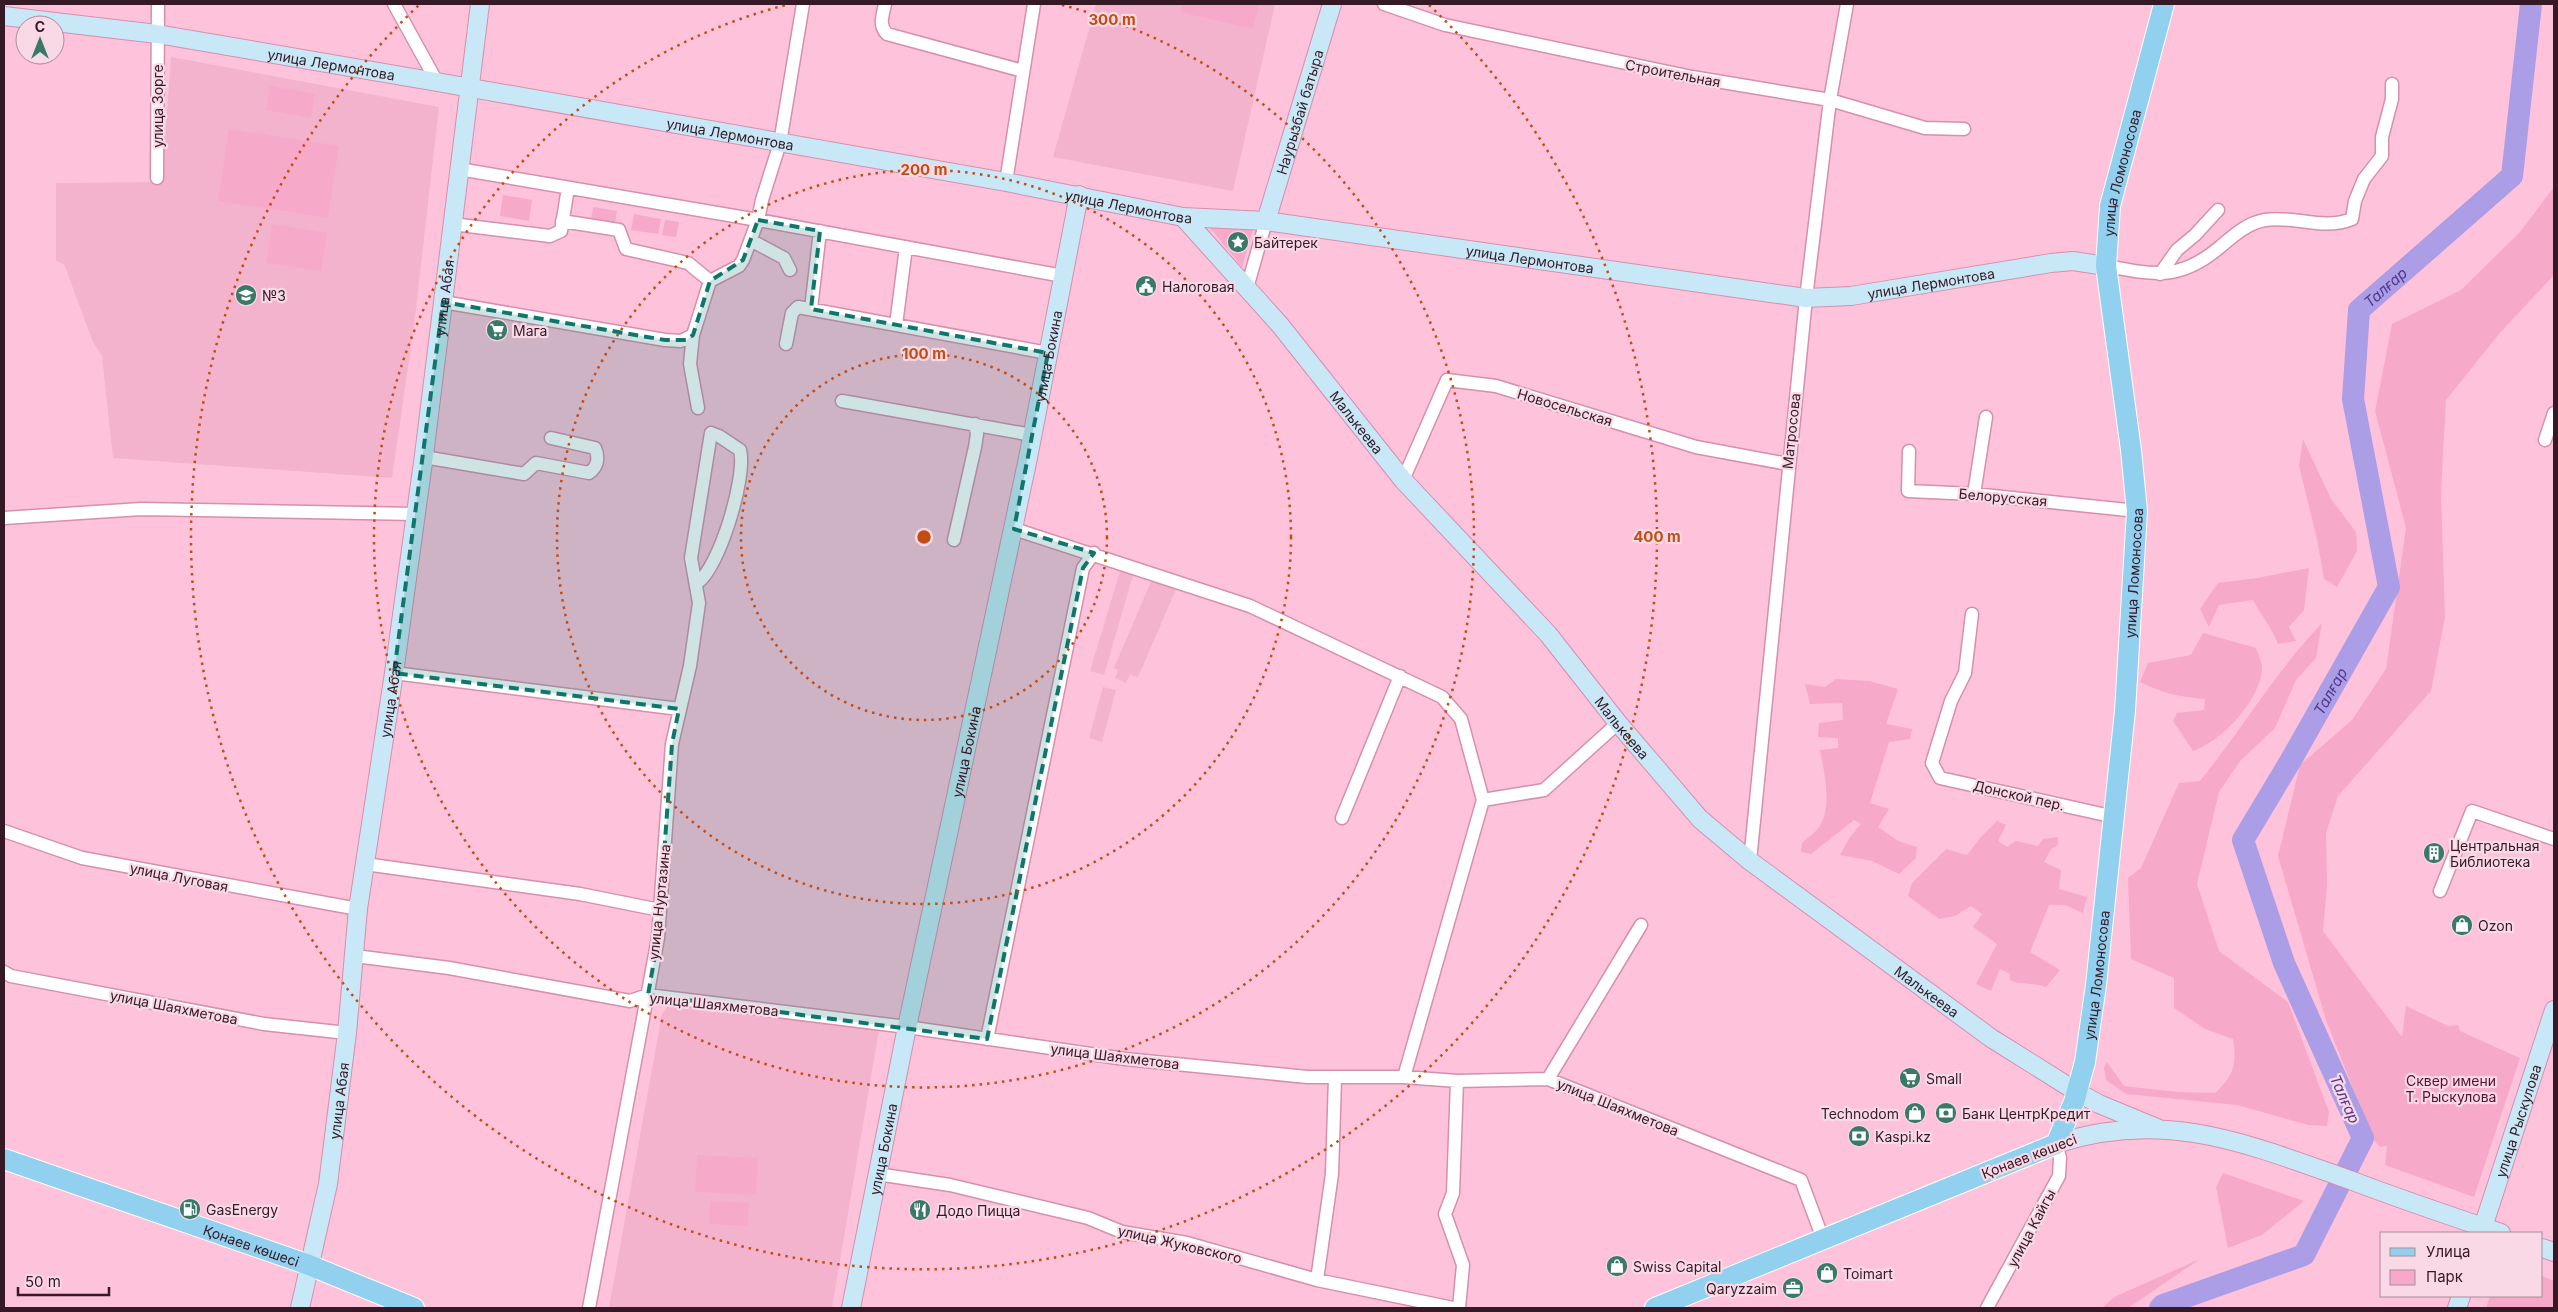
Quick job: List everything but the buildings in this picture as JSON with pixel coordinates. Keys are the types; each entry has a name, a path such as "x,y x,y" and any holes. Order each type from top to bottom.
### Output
{"main road":[{"name":"улица Абая","path":"300,1308 328,1184 347,1033 358,910 424,458 480,4"},
{"name":"Наурызбай батыра","path":"1266,221 1332,4"},
{"name":"улица Ломоносова","path":"2056,1144 2077,1092 2085,1062 2096,985 2125,712 2137,511 2131,450 2106,266 2110,206 2164,4"},
{"name":"улица Лермонтова","path":"4,16 158,34 1006,182 1183,217 1266,221 1806,298 1851,296 2050,263 2073,261 2106,266"},
{"name":"улица Бокина","path":"851,1308 907,1027 1014,528 1079,196"},
{"name":"Малькеева","path":"1183,217 1280,325 1402,480 1548,634 1618,723 1700,819 1750,861 1991,1038 2099,1104 2157,1128"},
{"name":"улица Рыскулова","path":"2482,1230 2554,1010"},
{"name":"Қонаев көшесі","path":"1655,1308 2056,1144 2104,1131 2157,1128 2214,1135 2294,1160 2482,1230"},
{"name":"Қонаев көшесі","path":"4,1159 309,1265 414,1308"}],"street":[{"name":"улица Зорге","path":"157,178 158,4"},
{"path":"394,4 437,82"},
{"path":"698,408 690,364 693,335 710,281 739,266 752,240 780,143 803,4"},
{"path":"885,4 881,22 882,29 887,34 1023,71"},
{"path":"1006,182 1034,4"},
{"name":"Строительная","path":"1384,4 1454,27 1692,77 1830,100 1924,128 1964,129"},
{"name":"Матросова","path":"1750,861 1806,298 1830,100 1847,4"},
{"path":"2106,266 2141,273 2160,274 2190,269 2241,230 2265,220 2340,224 2352,219 2355,201 2364,179 2382,156 2382,137 2392,99 2392,84"},
{"path":"459,169 758,220 1063,276"},
{"path":"452,224 550,236 561,231 568,188"},
{"path":"2160,274 2177,250 2195,235 2218,210"},
{"path":"562,221 618,230 626,250 688,263 710,281"},
{"path":"1247,288 1266,221"},
{"path":"811,309 820,231"},
{"path":"752,240 784,258 790,270"},
{"path":"896,325 906,247"},
{"path":"443,302 665,340 681,341 693,335"},
{"path":"786,344 794,309 798,307 1048,353"},
{"name":"Новосельская","path":"1402,480 1447,380 1496,386 1696,448 1788,464"},
{"path":"842,401 1032,435"},
{"path":"2545,440 2554,413"},
{"path":"1974,494 1986,417"},
{"path":"954,540 975,447 977,434 975,424"},
{"name":"улица Нуртазина","path":"589,1308 658,938 672,744 690,666 699,603 697,583 691,558 711,433 740,450 741,458 736,496 717,554 705,576 697,583"},
{"path":"424,458 524,474 536,463 589,473 594,470 597,462 596,448 551,438"},
{"name":"Белорусская","path":"1909,451 1908,491 1974,494 2137,511"},
{"path":"4,518 141,509 416,514"},
{"path":"1014,528 1250,606 1442,697 1461,719 1483,800 1404,1077"},
{"path":"987,1039 1083,568 1094,553"},
{"name":"Донской пер.","path":"1972,614 1966,673 1951,701 1932,763 1940,778 2114,817"},
{"path":"394,673 679,709"},
{"path":"1342,818 1400,676"},
{"path":"1483,800 1544,790 1618,723"},
{"path":"2440,891 2472,811 2554,839"},
{"name":"улица Луговая","path":"4,831 82,858 358,910"},
{"path":"365,864 580,894 660,910"},
{"path":"1548,1079 1641,924"},
{"name":"улица Шаяхметова","path":"355,956 449,968 630,1001 648,995 907,1027 1125,1059 1334,1078 1404,1077 1457,1081 1548,1079 1801,1180 1823,1239"},
{"name":"улица Шаяхметова","path":"4,972 11,976 264,1024 347,1033"},
{"path":"1317,1280 1332,1174 1334,1078"},
{"path":"1457,1081 1453,1193 1445,1214 1463,1265 1459,1308"},
{"name":"улица Кайгы","path":"1987,1308 2059,1176 2060,1158 2056,1144"},
{"name":"улица Жуковского","path":"877,1174 950,1185 1088,1218 1122,1232 1187,1243 1317,1280 1453,1308"}],"highlighted area":[{"path":"758,220 820,231 811,309 1048,353 1014,529 1094,553 1083,568 987,1039 648,995 658,938 672,744 679,709 394,673 443,302 665,340 686,340 693,335 710,281 743,260"}],"shaded area":[{"path":"1096,4 1275,4 1233,191 1053,157"},
{"name":"№3","path":"171,57 439,107 414,326 392,478 113,458 102,356 93,342 64,264 56,261 56,183 162,182"},
{"path":"1121,568 1134,572 1104,675 1090,671"},
{"path":"1153,577 1177,587 1138,677 1130,674 1126,683 1115,678 1118,670 1114,668"},
{"path":"1103,687 1116,690 1102,742 1089,738"},
{"path":"670,1003 879,1029 832,1308 609,1308 662,1014"}],"green space":[{"path":"1182,4 1259,4 1253,29 1180,12"},
{"path":"270,86 315,94 311,118 266,110"},
{"path":"229,129 339,146 328,218 218,201"},
{"name":"Сквер имени Т. Рыскулова","path":"2554,187 2554,275 2499,334 2446,400 2441,492 2445,617 2431,691 2338,796 2326,833 2327,885 2323,931 2402,1037 2406,1006 2448,1026 2458,1025 2460,1031 2520,1058 2474,1197 2385,1165 2387,1146 2380,1147 2373,1139 2326,1020 2278,856 2300,765 2352,720 2386,669 2406,528 2375,411 2392,324 2461,290 2520,232"},
{"path":"503,195 532,200 529,221 500,216"},
{"path":"593,207 617,211 615,223 591,219"},
{"path":"634,214 661,219 658,234 631,230"},
{"path":"665,220 679,222 676,237 662,235"},
{"path":"272,224 327,233 321,271 266,263"},
{"path":"1207,224 1253,229 1242,267"},
{"path":"2303,439 2331,499 2356,532 2357,551 2337,587 2324,579 2317,539 2299,466"},
{"path":"2309,568 2304,610 2289,627 2296,641 2278,644 2273,632 2253,600 2219,605 2209,627 2200,609 2218,583"},
{"path":"2322,623 2316,658 2296,680 2275,728 2240,761 2219,792 2197,884 2219,951 2288,1002 2329,1112 2327,1126 2308,1125 2237,1105 2126,1094 2106,1080 2104,1068 2107,1062 2124,1086 2178,1092 2215,1093 2226,1081 2233,1069 2235,1056 2233,1039 2205,1029 2174,1008 2174,978 2131,959 2128,878 2141,868 2179,783 2200,781 2274,680"},
{"path":"2203,633 2256,648 2262,666 2256,692 2248,705 2227,729 2204,746 2193,751 2173,721 2177,713 2204,710 2205,699 2171,694 2140,682 2148,663 2191,655"},
{"path":"1836,679 1869,681 1898,689 1886,724 1912,729 1910,739 1889,742 1870,803 1889,809 1878,827 1898,841 1917,847 1916,858 1899,874 1872,861 1840,855 1850,837 1861,824 1854,820 1811,854 1801,852 1802,843 1820,827 1826,806 1825,777 1820,750 1838,748 1838,738 1818,737 1819,723 1843,720 1842,703 1810,704 1805,684 1825,687"},
{"path":"1997,821 2006,825 1998,841 2007,847 2016,841 2038,846 2043,839 2058,837 2058,845 2051,849 2044,862 2061,870 2059,889 2087,897 2083,913 2065,905 2049,905 2030,952 2060,970 2046,987 2014,982 2010,980 2010,974 2000,969 1991,991 1976,984 1997,944 1973,927 1982,914 1971,906 1955,916 1939,919 1908,896 1912,883 1946,849 1967,855"},
{"path":"697,1155 758,1158 756,1195 695,1192"},
{"path":"2223,1173 2304,1201 2262,1235 2228,1248 2216,1187"},
{"path":"710,1201 749,1203 748,1226 709,1224"},
{"path":"2200,1259 2128,1308 2102,1308 2114,1297"},
{"path":"2543,1276 2554,1281 2554,1308 2486,1308 2490,1297 2543,1297"}],"waterway":[{"name":"Талғар","path":"2160,1308 2163,1305 2304,1255 2363,1138 2284,963 2243,840 2291,760 2389,587 2353,399 2359,310 2512,176 2531,4"}],"place":[{"name":"Байтерек","path":"1238,242"},
{"name":"Налоговая","path":"1146,286"},
{"name":"№3","path":"246,295"},
{"name":"Мага","path":"497,330"},
{"name":"Центральная Библиотека","path":"2434,853"},
{"name":"Ozon","path":"2462,925"},
{"name":"Small","path":"1910,1078"},
{"name":"Technodom","path":"1915,1113"},
{"name":"Банк ЦентрКредит","path":"1946,1113"},
{"name":"Kaspi.kz","path":"1859,1136"},
{"name":"GasEnergy","path":"190,1209"},
{"name":"Додо Пицца","path":"920,1210"},
{"name":"Swiss Capital","path":"1617,1266"},
{"name":"Toimart","path":"1827,1273"},
{"name":"Qaryzzaim","path":"1793,1288"}]}
